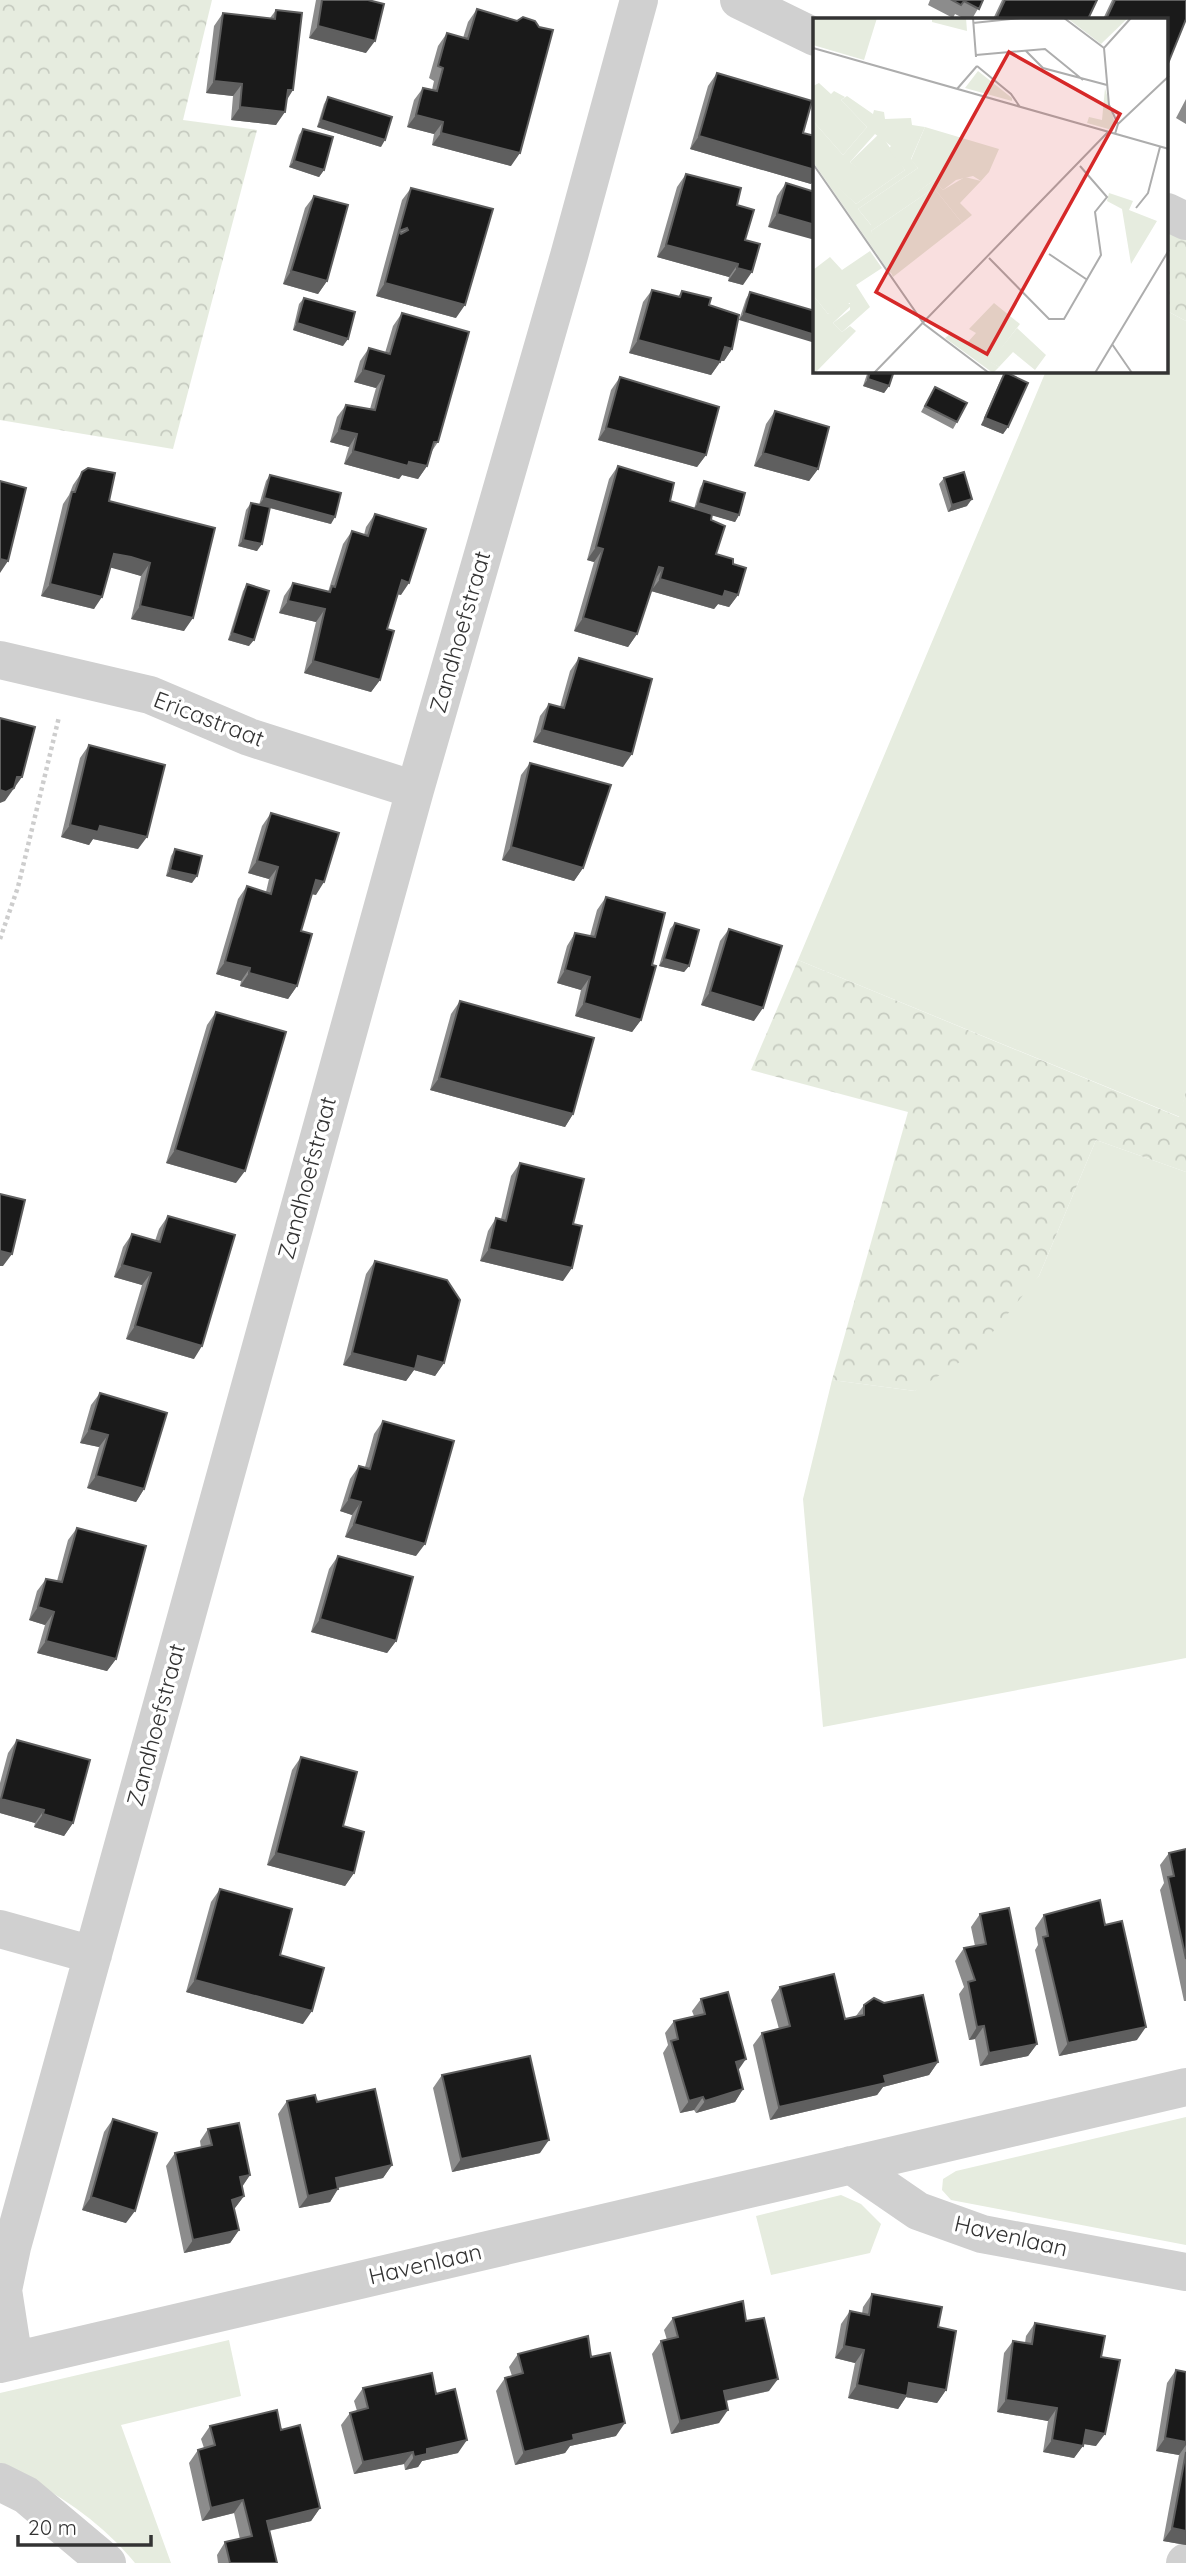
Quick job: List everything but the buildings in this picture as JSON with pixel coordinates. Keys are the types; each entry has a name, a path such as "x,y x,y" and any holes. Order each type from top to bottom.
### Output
{"street":[{"name":"Zandhoefstraat","path":"7,2362 3,2290 12,2247 415,789 569,256 639,0"},
{"path":"739,0 813,36"},
{"path":"1168,212 1186,221"},
{"name":"Ericastraat","path":"0,660 150,695 249,737 415,789"},
{"path":"0,1929 93,1955"},
{"name":"Havenlaan","path":"7,2362 1186,2087"},
{"name":"Havenlaan","path":"851,2165 918,2211 982,2234 1186,2272"},
{"path":"0,2482 26,2495 107,2563"}],"path":[{"path":"0,939 18,887 68,677"}],"green space":[{"path":"0,0 212,0 183,120 257,130 173,449 0,420"},
{"path":"1168,230 1186,239 1186,321 1168,312"},
{"path":"1168,312 1186,321 1186,1091 1180,1117 798,960 1045,373 1168,373"},
{"path":"798,960 1179,1117 1186,1091 1186,1172 1096,1140 1039,1276 977,1351 915,1391 832,1380 908,1112 751,1070"},
{"path":"1096,1140 1186,1172 1186,1658 823,1727 803,1499 832,1380 915,1391 1039,1276"},
{"path":"1186,2117 1186,2245 951,2200 942,2190 943,2179 956,2171"},
{"path":"841,2195 861,2204 881,2224 870,2253 771,2275 756,2216"},
{"path":"229,2340 241,2396 121,2425 171,2563 135,2563 106,2532 73,2506 0,2464 0,2393"}]}
